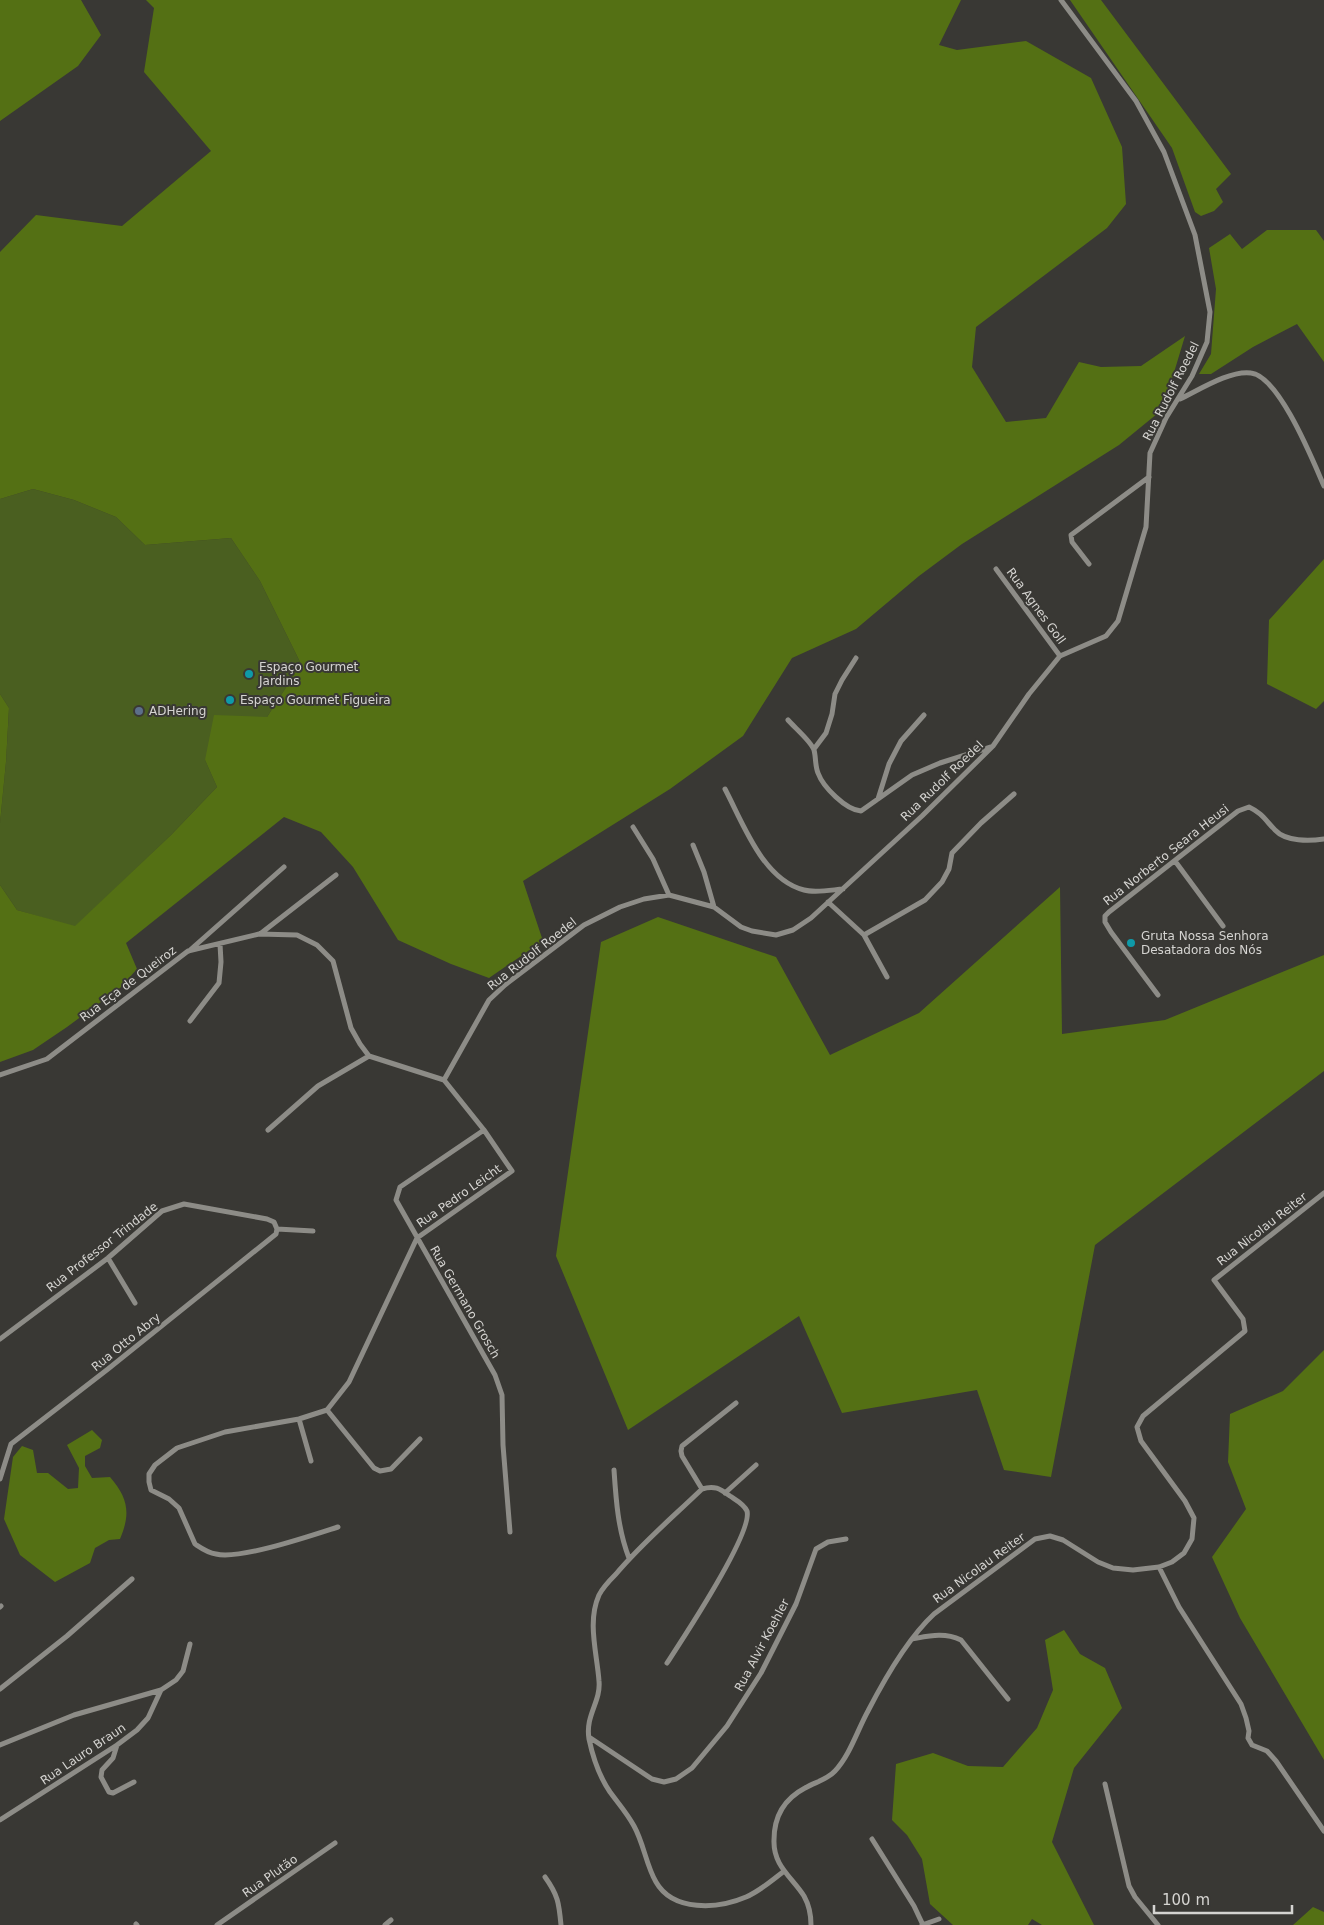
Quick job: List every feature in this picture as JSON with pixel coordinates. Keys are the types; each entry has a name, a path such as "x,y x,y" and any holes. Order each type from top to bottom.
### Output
{"street":[{"name":"Rua Rudolf Roedel","path":"444,1080 490,1000 505,985 584,925 620,907 644,899 669,895 714,907 741,927 752,931 776,935 794,930 843,890 993,746 1029,694 1060,656 1106,636 1118,621 1146,527 1150,452 1166,418 1192,376 1207,342 1210,312 1195,235 1164,152 1136,101 1061,0"},
{"path":"1179,399 1234,374 1252,373 1263,378 1283,401 1324,486"},
{"path":"1089,564 1072,542 1071,535 1149,477"},
{"name":"Rua Agnes Goll","path":"996,569 1060,656"},
{"path":"814,749 826,733 832,714 835,694 856,658"},
{"path":"878,799 888,764 901,741 924,715"},
{"path":"788,720 814,749 817,772 824,784 848,807 855,811 861,811 912,775 940,763 993,746"},
{"path":"724,789 761,857 780,879 790,886 806,891 843,890"},
{"path":"864,935 925,900 942,882 949,869 952,853 981,823 1014,794"},
{"name":"Rua Norberto Seara Heusi","path":"1158,995 1111,932 1105,922 1105,916 1238,811 1250,807 1259,811 1276,832 1298,839 1324,839"},
{"path":"633,827 653,859 669,895"},
{"path":"693,845 704,872 714,907"},
{"path":"1176,861 1223,926"},
{"path":"188,951 284,866"},
{"path":"260,934 336,875"},
{"path":"828,902 864,935 886,977"},
{"name":"Rua Eça de Queiroz","path":"0,1075 47,1059 188,951 260,934 297,936 317,945 333,960 351,1028 369,1056"},
{"path":"190,1021 219,983 220,944"},
{"path":"268,1130 318,1086 369,1056 444,1080 484,1130"},
{"name":"Rua Pedro Leicht","path":"417,1238 512,1172 484,1130"},
{"name":"Rua Germano Grosch","path":"484,1130 400,1187 396,1200 495,1375 502,1395 503,1445 510,1532"},
{"name":"Rua Nicolau Reiter","path":"811,1925 810,1911 805,1898 783,1872 773,1843 779,1811 791,1797 827,1778 835,1771 845,1757 868,1710 921,1626 934,1614 1035,1540 1050,1536 1063,1540 1098,1562 1113,1568 1134,1570 1158,1567 1172,1562 1184,1554 1192,1539 1194,1518 1185,1501 1141,1441 1137,1427 1143,1416 1245,1331 1243,1319 1214,1280 1324,1193"},
{"name":"Rua Professor Trindade","path":"0,1340 108,1258 162,1211 184,1204 267,1218 274,1222 277,1229"},
{"path":"277,1229 313,1231"},
{"name":"Rua Otto Abry","path":"0,1479 11,1444 131,1351 276,1234 277,1229"},
{"path":"338,1527 301,1539 237,1554 217,1555 195,1544 188,1532 179,1508 169,1499 151,1490 149,1474 155,1465 177,1448 224,1432 299,1419 327,1410 349,1382 417,1238"},
{"path":"108,1258 135,1303"},
{"path":"702,1489 682,1456 682,1446 736,1403"},
{"path":"327,1410 374,1468 380,1471 391,1469 420,1439"},
{"path":"299,1419 311,1461"},
{"path":"725,1492 756,1465"},
{"path":"614,1470 620,1526 629,1558"},
{"path":"667,1663 729,1564 747,1520 747,1511 741,1503 719,1488 711,1486 702,1489 629,1558 600,1593 594,1608 594,1647 600,1681 600,1693 590,1714 589,1736 594,1762 638,1834 656,1883 673,1898 682,1903 699,1905 734,1902 760,1890 783,1872"},
{"name":"Rua Alvir Koehler","path":"589,1736 652,1779 664,1782 676,1779 692,1768 727,1726 761,1673 796,1604 816,1550 828,1542 846,1539"},
{"path":"1158,1567 1179,1607 1241,1704 1249,1731 1248,1738 1252,1745 1267,1751 1276,1761 1324,1832"},
{"path":"0,1689 67,1636 132,1578"},
{"path":"911,1640 938,1634 951,1635 961,1640 1008,1699"},
{"path":"0,1745 74,1716 161,1690 176,1680 183,1671 190,1644"},
{"name":"Rua Lauro Braun","path":"0,1820 137,1730 148,1718 161,1690"},
{"path":"117,1744 113,1758 102,1770 101,1778 109,1792 114,1793 134,1782"},
{"path":"1104,1784 1129,1886 1135,1897 1158,1925"},
{"path":"872,1839 914,1906 923,1925 939,1919"},
{"name":"Rua Plutão","path":"217,1925 335,1842"},
{"path":"545,1877 555,1891 559,1905 561,1925"},
{"path":"385,1925 391,1920"}],"green space":[{"path":"0,0 81,0 101,35 78,66 0,121"},
{"path":"146,0 961,0 939,45 957,50 1026,41 1091,78 1122,147 1126,204 1107,228 976,327 972,367 1006,422 1046,418 1079,362 1101,367 1141,366 1185,336 1163,409 1119,445 962,544 919,576 856,629 792,658 743,736 670,789 523,881 543,941 489,978 451,964 398,940 353,867 321,832 284,817 126,943 137,969 120,988 33,1050 0,1062 0,885 17,910 75,926 171,835 217,787 205,760 214,715 267,717 301,664 260,581 231,538 145,545 116,517 74,500 33,489 0,499 0,252 36,215 122,226 211,151 144,72 154,8"},
{"path":"1070,0 1101,0 1231,174 1216,189 1223,202 1214,211 1201,216 1195,212 1172,148"},
{"path":"1267,230 1316,230 1324,241 1324,362 1297,324 1253,347 1211,374 1199,374 1211,354 1216,289 1209,248 1230,234 1242,249"},
{"name":"ADHering","path":"33,489 74,500 116,517 145,545 231,538 260,581 301,664 267,717 205,760 217,787 171,835 75,927 17,910 0,885 0,823 9,708 0,694 0,499"},
{"path":"1324,559 1324,701 1316,709 1267,684 1269,620"},
{"path":"0,694 9,708 0,823"},
{"path":"1060,887 1062,1034 1165,1020 1324,955 1324,1071 1095,1245 1051,1477 1004,1470 977,1390 842,1413 799,1316 628,1430 556,1256 601,942 658,917 776,957 830,1055 919,1013"},
{"path":"1324,1350 1324,1760 1240,1618 1212,1557 1246,1509 1228,1462 1230,1414 1283,1391"},
{"path":"92,1430 102,1440 100,1448 85,1456 85,1466 92,1478 110,1477 116,1485 121,1492 126,1506 126,1521 120,1539 109,1540 95,1548 90,1563 55,1582 20,1555 4,1519 13,1457 22,1446 33,1450 37,1473 48,1473 68,1489 78,1488 79,1468 67,1445"},
{"path":"1064,1630 1080,1654 1105,1668 1122,1708 1074,1768 1052,1842 1094,1925 1042,1925 1032,1919 1028,1925 953,1925 930,1904 922,1859 907,1835 892,1820 896,1764 933,1753 968,1766 1003,1767 1037,1728 1053,1690 1045,1640"},
{"path":"1313,1907 1324,1912 1324,1925 1293,1925"}],"place":[{"name":"Espaço Gourmet Jardins","path":"249,674"},
{"name":"Espaço Gourmet Figueira","path":"230,700"},
{"name":"ADHering","path":"139,711"},
{"name":"Gruta Nossa Senhora Desatadora dos Nós","path":"1131,943"}]}
